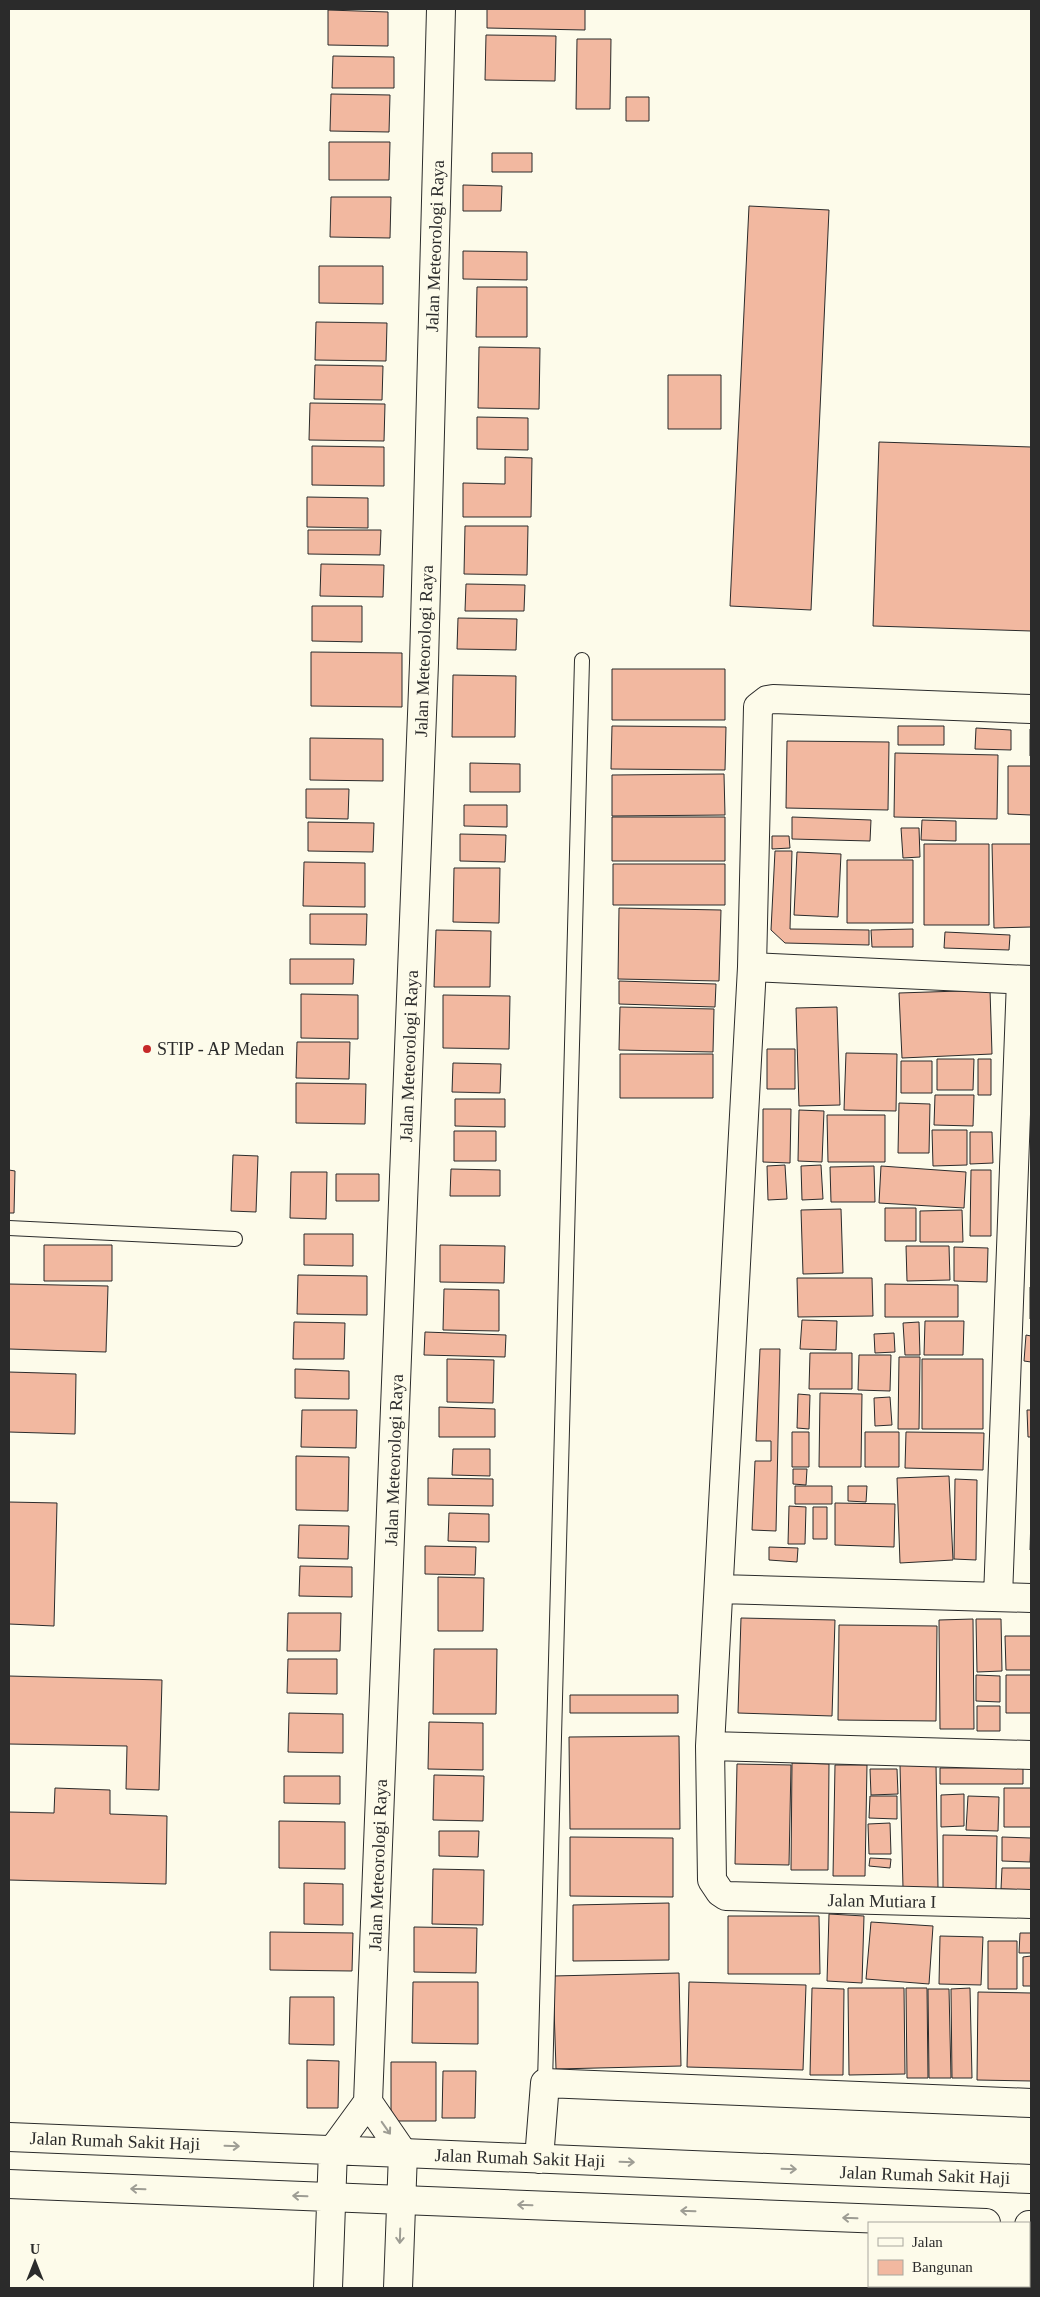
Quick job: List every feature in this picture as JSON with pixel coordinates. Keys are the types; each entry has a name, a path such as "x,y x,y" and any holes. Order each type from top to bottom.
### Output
{"street":[{"name":"Jalan Meteorologi Raya","path":"368,2102 424,663 441,9"},
{"path":"1031,709 773,699 767,700 760,705 757,713 752,967 710,1746 1031,1755"},
{"path":"752,967 1026,980 998,1597"},
{"path":"719,1589 1031,1598"},
{"name":"Jalan Mutiara I","path":"710,1746 712,1880 720,1892 732,1897 1031,1904"},
{"path":"539,2158 545,2083 1031,2104"},
{"path":"328,2288 332,2150 368,2102 403,2153 398,2288"},
{"name":"Jalan Rumah Sakit Haji","path":"9,2137 1031,2179"},
{"path":"9,2184 961,2222"}],"lane":[{"path":"545,2083 582,660"},
{"path":"9,1228 235,1239"}],"building":[{"path":"487,9 585,9 585,30 487,28"},
{"path":"328,10 388,12 388,46 328,45"},
{"path":"486,35 556,36 555,81 485,80"},
{"path":"577,39 611,39 610,109 576,109"},
{"path":"333,56 394,57 394,88 332,88"},
{"path":"331,94 390,95 389,132 330,131"},
{"path":"626,97 649,97 649,121 626,121"},
{"path":"329,142 390,142 389,180 329,180"},
{"path":"492,153 532,153 532,172 492,172"},
{"path":"463,185 502,186 501,211 463,211"},
{"path":"331,197 391,197 390,238 330,237"},
{"path":"749,206 829,210 811,610 730,606"},
{"path":"463,251 527,252 527,280 463,279"},
{"path":"319,266 383,266 383,304 319,303"},
{"path":"477,287 527,287 527,337 476,337"},
{"path":"316,322 387,323 386,361 315,360"},
{"path":"479,347 540,348 539,409 478,408"},
{"path":"315,365 383,366 382,400 314,399"},
{"path":"668,375 721,375 721,429 668,429"},
{"path":"310,403 385,404 384,441 309,440"},
{"path":"477,417 528,418 528,450 477,449"},
{"path":"879,442 1031,447 1031,631 873,626"},
{"path":"312,446 384,447 384,486 312,485"},
{"path":"505,457 532,458 531,517 463,517 463,483 505,484"},
{"path":"307,497 368,498 368,528 307,527"},
{"path":"465,526 528,526 527,575 464,574"},
{"path":"308,530 381,530 380,555 308,554"},
{"path":"321,564 384,565 383,597 320,596"},
{"path":"466,584 525,585 524,611 465,611"},
{"path":"312,606 362,606 362,642 312,641"},
{"path":"458,618 517,619 516,650 457,649"},
{"path":"311,652 402,653 402,707 311,706"},
{"path":"612,669 725,669 725,720 612,720"},
{"path":"453,675 516,676 515,737 452,737"},
{"path":"612,726 726,727 725,770 611,769"},
{"path":"898,726 944,726 944,745 898,745"},
{"path":"976,728 1011,730 1011,750 975,749"},
{"path":"1031,729 1031,756 1030,756"},
{"path":"310,738 383,739 383,781 310,780"},
{"path":"787,741 889,742 888,810 786,808"},
{"path":"895,753 998,755 997,819 894,817"},
{"path":"470,763 520,764 520,792 470,792"},
{"path":"1008,766 1031,766 1031,815 1008,814"},
{"path":"724,774 725,815 612,816 612,775"},
{"path":"306,789 349,789 348,819 306,818"},
{"path":"464,805 507,805 507,827 464,826"},
{"path":"612,817 725,817 725,861 612,861"},
{"path":"792,817 871,820 870,841 792,839"},
{"path":"922,820 956,821 956,841 921,840"},
{"path":"308,822 374,823 373,852 308,851"},
{"path":"901,828 919,828 920,857 903,858"},
{"path":"460,834 506,835 505,862 460,861"},
{"path":"772,836 789,836 790,848 772,849"},
{"path":"924,844 989,844 989,925 924,925"},
{"path":"992,844 1031,844 1031,927 994,928"},
{"path":"775,851 792,851 790,929 869,930 869,945 785,943 771,930"},
{"path":"797,852 841,854 838,917 794,915"},
{"path":"847,860 913,860 913,923 847,923"},
{"path":"304,862 365,863 365,907 303,906"},
{"path":"613,864 725,864 725,905 613,905"},
{"path":"454,868 500,868 499,923 453,922"},
{"path":"619,908 721,910 719,981 618,979"},
{"path":"310,914 367,914 366,945 310,944"},
{"path":"913,929 913,947 872,947 871,930"},
{"path":"436,930 491,931 490,987 434,987"},
{"path":"945,932 1010,935 1009,950 944,948"},
{"path":"290,959 354,959 353,984 290,984"},
{"path":"619,981 716,984 715,1007 619,1004"},
{"path":"990,990 992,1054 902,1058 899,993"},
{"path":"301,994 358,995 358,1039 301,1038"},
{"path":"443,995 510,996 509,1049 443,1048"},
{"path":"620,1007 714,1009 713,1052 619,1050"},
{"path":"837,1007 840,1105 799,1106 796,1008"},
{"path":"297,1042 350,1042 349,1079 296,1078"},
{"path":"767,1049 795,1049 795,1089 767,1089"},
{"path":"846,1053 897,1054 896,1111 844,1110"},
{"path":"620,1054 713,1054 713,1098 620,1098"},
{"path":"937,1059 974,1059 973,1090 937,1090"},
{"path":"978,1059 991,1059 991,1095 978,1095"},
{"path":"901,1061 932,1061 932,1093 901,1093"},
{"path":"453,1063 501,1064 500,1093 452,1092"},
{"path":"296,1083 366,1084 365,1124 296,1123"},
{"path":"935,1095 974,1095 973,1126 934,1125"},
{"path":"455,1099 505,1099 505,1127 455,1126"},
{"path":"899,1103 930,1104 929,1153 898,1153"},
{"path":"763,1109 791,1109 790,1163 763,1162"},
{"path":"799,1110 824,1111 822,1162 798,1161"},
{"path":"827,1115 885,1115 885,1162 828,1162"},
{"path":"932,1130 967,1130 967,1165 933,1166"},
{"path":"454,1131 496,1131 496,1161 454,1161"},
{"path":"970,1132 992,1132 993,1163 970,1164"},
{"path":"233,1155 258,1156 256,1212 231,1211"},
{"path":"785,1165 787,1199 768,1200 767,1166"},
{"path":"821,1165 823,1199 802,1200 801,1166"},
{"path":"874,1166 875,1202 831,1202 830,1167"},
{"path":"881,1166 966,1172 964,1208 879,1203"},
{"path":"451,1169 500,1170 500,1196 450,1196"},
{"path":"9,1170 15,1171 14,1213 9,1213"},
{"path":"971,1170 991,1170 991,1236 970,1236"},
{"path":"291,1172 327,1172 326,1219 290,1218"},
{"path":"336,1174 379,1174 379,1201 336,1201"},
{"path":"885,1208 916,1208 916,1241 885,1241"},
{"path":"841,1209 843,1273 803,1274 801,1210"},
{"path":"962,1210 963,1242 920,1242 920,1211"},
{"path":"304,1234 353,1234 353,1266 304,1265"},
{"path":"44,1245 112,1245 112,1281 44,1281"},
{"path":"440,1245 505,1246 504,1283 440,1282"},
{"path":"906,1246 949,1246 950,1280 907,1281"},
{"path":"954,1247 988,1248 987,1282 954,1281"},
{"path":"298,1275 367,1276 367,1315 297,1314"},
{"path":"797,1278 872,1278 873,1316 798,1317"},
{"path":"9,1284 108,1286 106,1352 9,1349"},
{"path":"885,1284 958,1285 958,1317 885,1317"},
{"path":"1031,1287 1031,1319 1030,1319"},
{"path":"444,1289 499,1290 499,1331 443,1330"},
{"path":"802,1320 837,1321 836,1350 800,1349"},
{"path":"925,1321 964,1321 963,1355 924,1355"},
{"path":"294,1322 345,1323 344,1359 293,1359"},
{"path":"919,1322 920,1355 905,1355 903,1323"},
{"path":"425,1332 506,1335 505,1357 424,1355"},
{"path":"894,1333 895,1352 875,1353 874,1334"},
{"path":"1026,1335 1031,1336 1031,1362 1024,1361"},
{"path":"760,1349 780,1349 776,1531 752,1530 755,1461 771,1461 771,1441 756,1441"},
{"path":"810,1353 852,1353 852,1389 809,1389"},
{"path":"859,1355 891,1355 890,1391 858,1390"},
{"path":"899,1357 920,1357 919,1429 898,1429"},
{"path":"447,1359 494,1360 493,1403 447,1402"},
{"path":"922,1359 983,1359 983,1429 922,1429"},
{"path":"295,1369 349,1371 349,1399 295,1398"},
{"path":"9,1372 76,1374 75,1434 9,1432"},
{"path":"820,1393 862,1394 861,1467 819,1467"},
{"path":"798,1394 810,1395 809,1429 797,1428"},
{"path":"890,1397 892,1425 875,1426 874,1398"},
{"path":"439,1407 495,1409 495,1437 439,1437"},
{"path":"302,1410 357,1410 356,1448 301,1447"},
{"path":"1027,1410 1031,1410 1031,1437 1028,1437"},
{"path":"792,1432 809,1432 809,1467 792,1467"},
{"path":"865,1432 899,1432 899,1467 865,1467"},
{"path":"906,1432 984,1433 983,1470 905,1468"},
{"path":"453,1449 490,1449 490,1476 452,1475"},
{"path":"296,1456 349,1457 348,1511 296,1510"},
{"path":"793,1469 807,1469 806,1485 793,1484"},
{"path":"949,1476 953,1560 900,1563 897,1478"},
{"path":"428,1478 493,1479 493,1506 428,1505"},
{"path":"955,1479 977,1480 976,1560 954,1559"},
{"path":"795,1486 832,1486 832,1504 795,1504"},
{"path":"848,1486 867,1486 866,1502 848,1501"},
{"path":"9,1502 57,1503 54,1626 9,1624"},
{"path":"835,1503 895,1504 894,1547 835,1545"},
{"path":"789,1506 806,1507 805,1544 788,1544"},
{"path":"813,1507 827,1507 827,1539 813,1539"},
{"path":"449,1513 489,1514 489,1542 448,1541"},
{"path":"1031,1517 1031,1550 1030,1550"},
{"path":"299,1525 349,1526 348,1559 298,1558"},
{"path":"425,1546 476,1547 475,1575 425,1574"},
{"path":"769,1547 798,1548 797,1562 769,1560"},
{"path":"300,1566 352,1567 352,1597 299,1596"},
{"path":"438,1577 484,1578 483,1631 438,1631"},
{"path":"288,1613 341,1613 340,1651 287,1651"},
{"path":"741,1618 835,1620 832,1716 738,1713"},
{"path":"973,1619 974,1729 940,1729 939,1620"},
{"path":"976,1619 1001,1619 1002,1671 977,1672"},
{"path":"839,1625 937,1626 936,1721 838,1720"},
{"path":"1005,1636 1031,1636 1031,1670 1006,1670"},
{"path":"434,1649 497,1649 496,1714 433,1714"},
{"path":"288,1659 337,1659 337,1694 287,1693"},
{"path":"976,1675 1000,1676 1000,1702 976,1701"},
{"path":"1006,1675 1031,1675 1031,1713 1006,1713"},
{"path":"9,1676 162,1680 159,1790 126,1789 127,1746 9,1744"},
{"path":"570,1695 678,1695 678,1713 570,1713"},
{"path":"977,1706 1000,1706 1000,1731 977,1731"},
{"path":"289,1713 343,1714 343,1753 288,1752"},
{"path":"429,1722 483,1723 483,1770 428,1769"},
{"path":"679,1736 680,1829 570,1829 569,1737"},
{"path":"792,1763 829,1764 828,1870 791,1870"},
{"path":"737,1764 791,1765 789,1865 735,1864"},
{"path":"936,1764 938,1888 903,1888 900,1765"},
{"path":"835,1765 867,1765 865,1876 833,1876"},
{"path":"940,1768 1023,1768 1023,1784 940,1784"},
{"path":"870,1769 897,1769 898,1794 871,1795"},
{"path":"434,1775 484,1776 483,1821 433,1820"},
{"path":"284,1776 340,1776 340,1804 284,1803"},
{"path":"55,1788 110,1790 110,1814 167,1816 166,1884 9,1880 9,1812 54,1813"},
{"path":"1004,1788 1031,1788 1031,1827 1004,1827"},
{"path":"964,1794 964,1826 941,1827 941,1795"},
{"path":"870,1796 897,1796 897,1819 869,1818"},
{"path":"968,1796 999,1797 998,1831 966,1830"},
{"path":"279,1821 345,1822 345,1869 279,1868"},
{"path":"890,1823 891,1854 869,1854 868,1824"},
{"path":"439,1831 479,1831 478,1857 439,1856"},
{"path":"943,1835 997,1836 996,1891 943,1890"},
{"path":"570,1837 673,1838 673,1897 570,1896"},
{"path":"1002,1837 1031,1838 1030,1862 1002,1861"},
{"path":"870,1858 891,1859 890,1868 869,1866"},
{"path":"1002,1868 1031,1868 1031,1890 1001,1889"},
{"path":"433,1869 484,1870 483,1925 432,1924"},
{"path":"304,1883 343,1884 343,1925 304,1924"},
{"path":"669,1903 669,1960 573,1961 573,1905"},
{"path":"829,1914 864,1916 862,1983 827,1981"},
{"path":"728,1916 819,1916 820,1974 728,1974"},
{"path":"871,1922 933,1926 929,1984 866,1979"},
{"path":"414,1927 477,1928 476,1973 414,1972"},
{"path":"270,1932 353,1933 352,1971 270,1970"},
{"path":"1020,1933 1031,1933 1031,1953 1019,1953"},
{"path":"940,1936 983,1937 981,1985 939,1984"},
{"path":"988,1941 1017,1941 1017,1989 988,1989"},
{"path":"1031,1956 1031,1986 1023,1986 1023,1957"},
{"path":"679,1973 681,2066 556,2069 553,1976"},
{"path":"413,1982 478,1982 478,2044 412,2043"},
{"path":"689,1982 806,1985 803,2070 687,2067"},
{"path":"812,1988 844,1989 843,2075 810,2075"},
{"path":"848,1988 904,1988 905,2074 849,2075"},
{"path":"906,1988 927,1988 928,2078 907,2078"},
{"path":"970,1988 972,2078 952,2078 951,1989"},
{"path":"928,1989 949,1989 951,2078 929,2078"},
{"path":"978,1992 1031,1993 1031,2081 977,2080"},
{"path":"290,1997 334,1997 334,2045 289,2044"},
{"path":"307,2060 339,2061 338,2108 307,2108"},
{"path":"391,2062 436,2062 436,2121 391,2121"},
{"path":"443,2071 476,2071 475,2118 442,2118"},
{"path":"991,2287 1027,2287 1027,2288"}],"place":[{"name":"STIP - AP Medan","path":"147,1049"}]}
